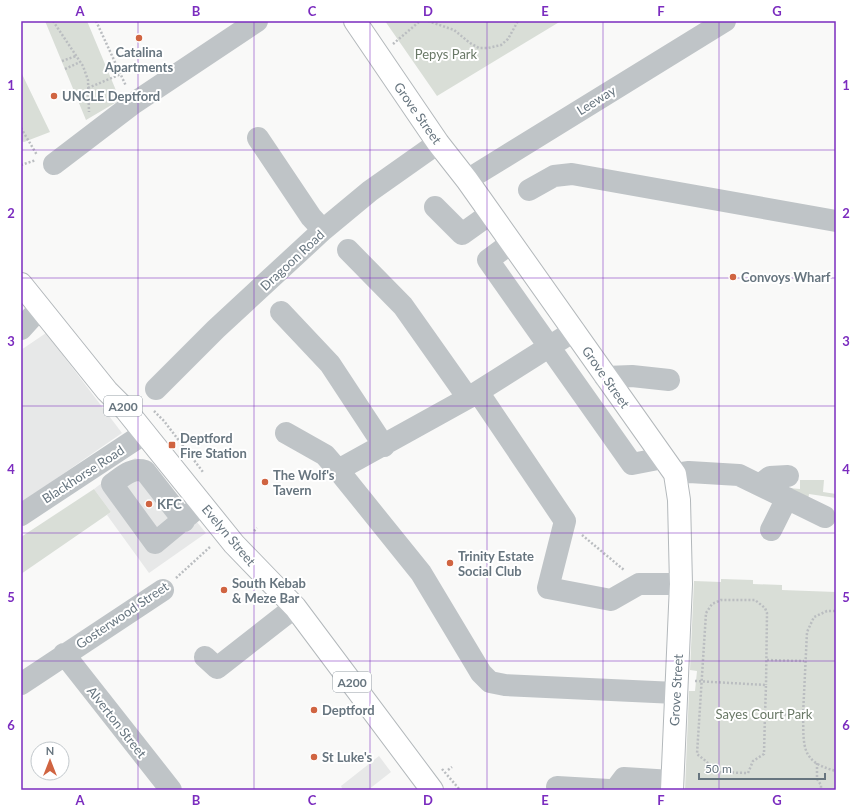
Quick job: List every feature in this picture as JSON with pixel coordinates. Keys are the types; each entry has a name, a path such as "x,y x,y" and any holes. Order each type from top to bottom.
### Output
{"main road":[{"name":"Grove Street","path":"355,21 438,143 574,331 669,466 679,500 684,687 672,786"},
{"name":"Evelyn Street","path":"21,284 107,391 126,410 145,433 234,544 295,607 432,790"}],"street":[{"path":"46,162 90,137 134,103 257,21"},
{"name":"Leeway","path":"466,180 725,21"},
{"path":"258,138 311,216 323,230"},
{"name":"Dragoon Road","path":"156,389 216,329 323,230 370,191 438,143"},
{"path":"529,190 554,176 572,174 836,221"},
{"path":"435,207 462,234 490,214"},
{"path":"511,243 488,260 632,464 669,466 689,472 739,475 761,484 825,517"},
{"path":"348,250 403,306 473,395 565,521 548,588 611,600 639,584 681,584"},
{"path":"21,328 40,308"},
{"path":"281,312 330,364 384,446"},
{"path":"338,470 384,446 473,395 574,331"},
{"path":"605,377 632,376 669,380"},
{"name":"Blackhorse Road","path":"21,515 145,433"},
{"path":"286,433 325,455 338,470 421,573 481,673 490,682 505,685 684,687"},
{"path":"184,520 145,471 139,469 133,470 112,484 155,543 184,520 202,504"},
{"path":"761,484 770,477 788,476"},
{"path":"771,530 787,498"},
{"name":"Gosterwood Street","path":"21,684 64,654 163,590"},
{"path":"205,657 217,668 295,607"},
{"name":"Alverton Street","path":"64,654 171,790"},
{"path":"615,790 624,778 672,786"},
{"path":"557,787 609,790"}],"path":[{"path":"52,21 80,62 88,80 90,137"},
{"path":"96,21 134,103"},
{"path":"393,44 420,21"},
{"path":"428,21 454,30 470,43 479,48 488,48 508,40 518,21"},
{"path":"62,61 76,56"},
{"path":"65,69 80,62"},
{"path":"88,88 121,74"},
{"path":"21,128 46,162"},
{"path":"565,521 639,584"},
{"path":"254,531 257,528"},
{"name":"Gosterwood Street","path":"163,590 214,544"},
{"path":"720,600 755,600 765,608 767,613 766,714 764,754 753,762 748,773 711,772 706,762 697,754 702,681 706,613 712,604 720,600"},
{"path":"836,611 820,613 814,617 809,624 804,661 803,715 804,747 809,757 817,763 836,771"},
{"path":"766,660 804,661"},
{"path":"684,687 702,681 766,685"},
{"path":"766,714 803,715"},
{"path":"817,763 817,779 821,785 821,790"},
{"path":"448,770 452,767"}],"shaded area":[{"path":"46,333 122,433 21,503 21,350"},
{"path":"135,458 149,464 206,533 149,573 107,515 111,512 94,489"},
{"path":"379,756 391,772 368,790 343,790 341,786"}],"green space":[{"path":"45,21 87,21 120,100 86,120"},
{"name":"Pepys Park","path":"385,21 561,21 437,96"},
{"path":"21,72 50,132 24,142 21,141"},
{"path":"800,480 824,480 823,492 836,494 836,498 809,494 808,500 789,488 800,489"},
{"path":"94,489 111,512 21,574 21,537"},
{"name":"Sayes Court Park","path":"721,579 753,580 753,584 782,585 782,590 836,592 836,790 685,790 689,691 695,691 697,671 690,670 694,581 721,582"}],"place":[{"name":"Catalina Apartments","path":"139,38"},
{"name":"UNCLE Deptford","path":"54,96"},
{"name":"Convoys Wharf","path":"733,277"},
{"name":"Deptford Fire Station","path":"172,445"},
{"name":"The Wolf's Tavern","path":"265,482"},
{"name":"KFC","path":"149,504"},
{"name":"Trinity Estate Social Club","path":"450,563"},
{"name":"South Kebab & Meze Bar","path":"224,590"},
{"name":"Deptford","path":"314,710"},
{"name":"St Luke's","path":"314,757"}]}
